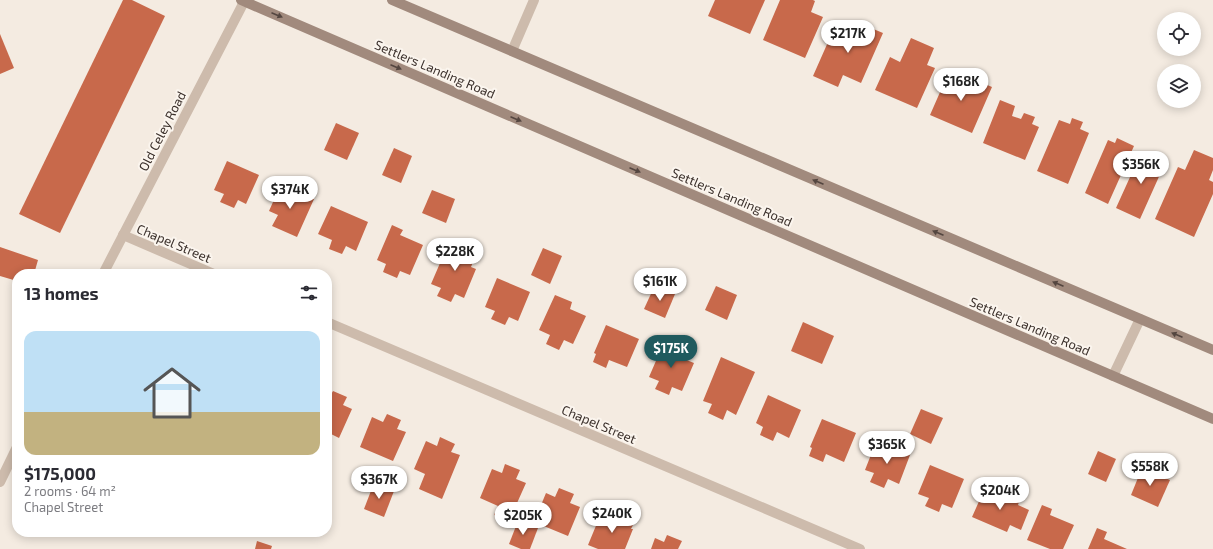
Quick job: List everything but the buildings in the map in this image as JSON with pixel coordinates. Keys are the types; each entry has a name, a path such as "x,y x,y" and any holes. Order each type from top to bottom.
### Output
{"main road":[{"name":"Settlers Landing Road","path":"243,0 1213,418"},
{"path":"392,0 1213,350"}],"street":[{"name":"Old Celey Road","path":"106,269 243,0"},
{"path":"512,51 534,0"},
{"name":"Chapel Street","path":"123,235 202,269"},
{"path":"1113,376 1140,319"},
{"name":"Chapel Street","path":"332,324 860,549"},
{"path":"0,482 12,457"}]}
